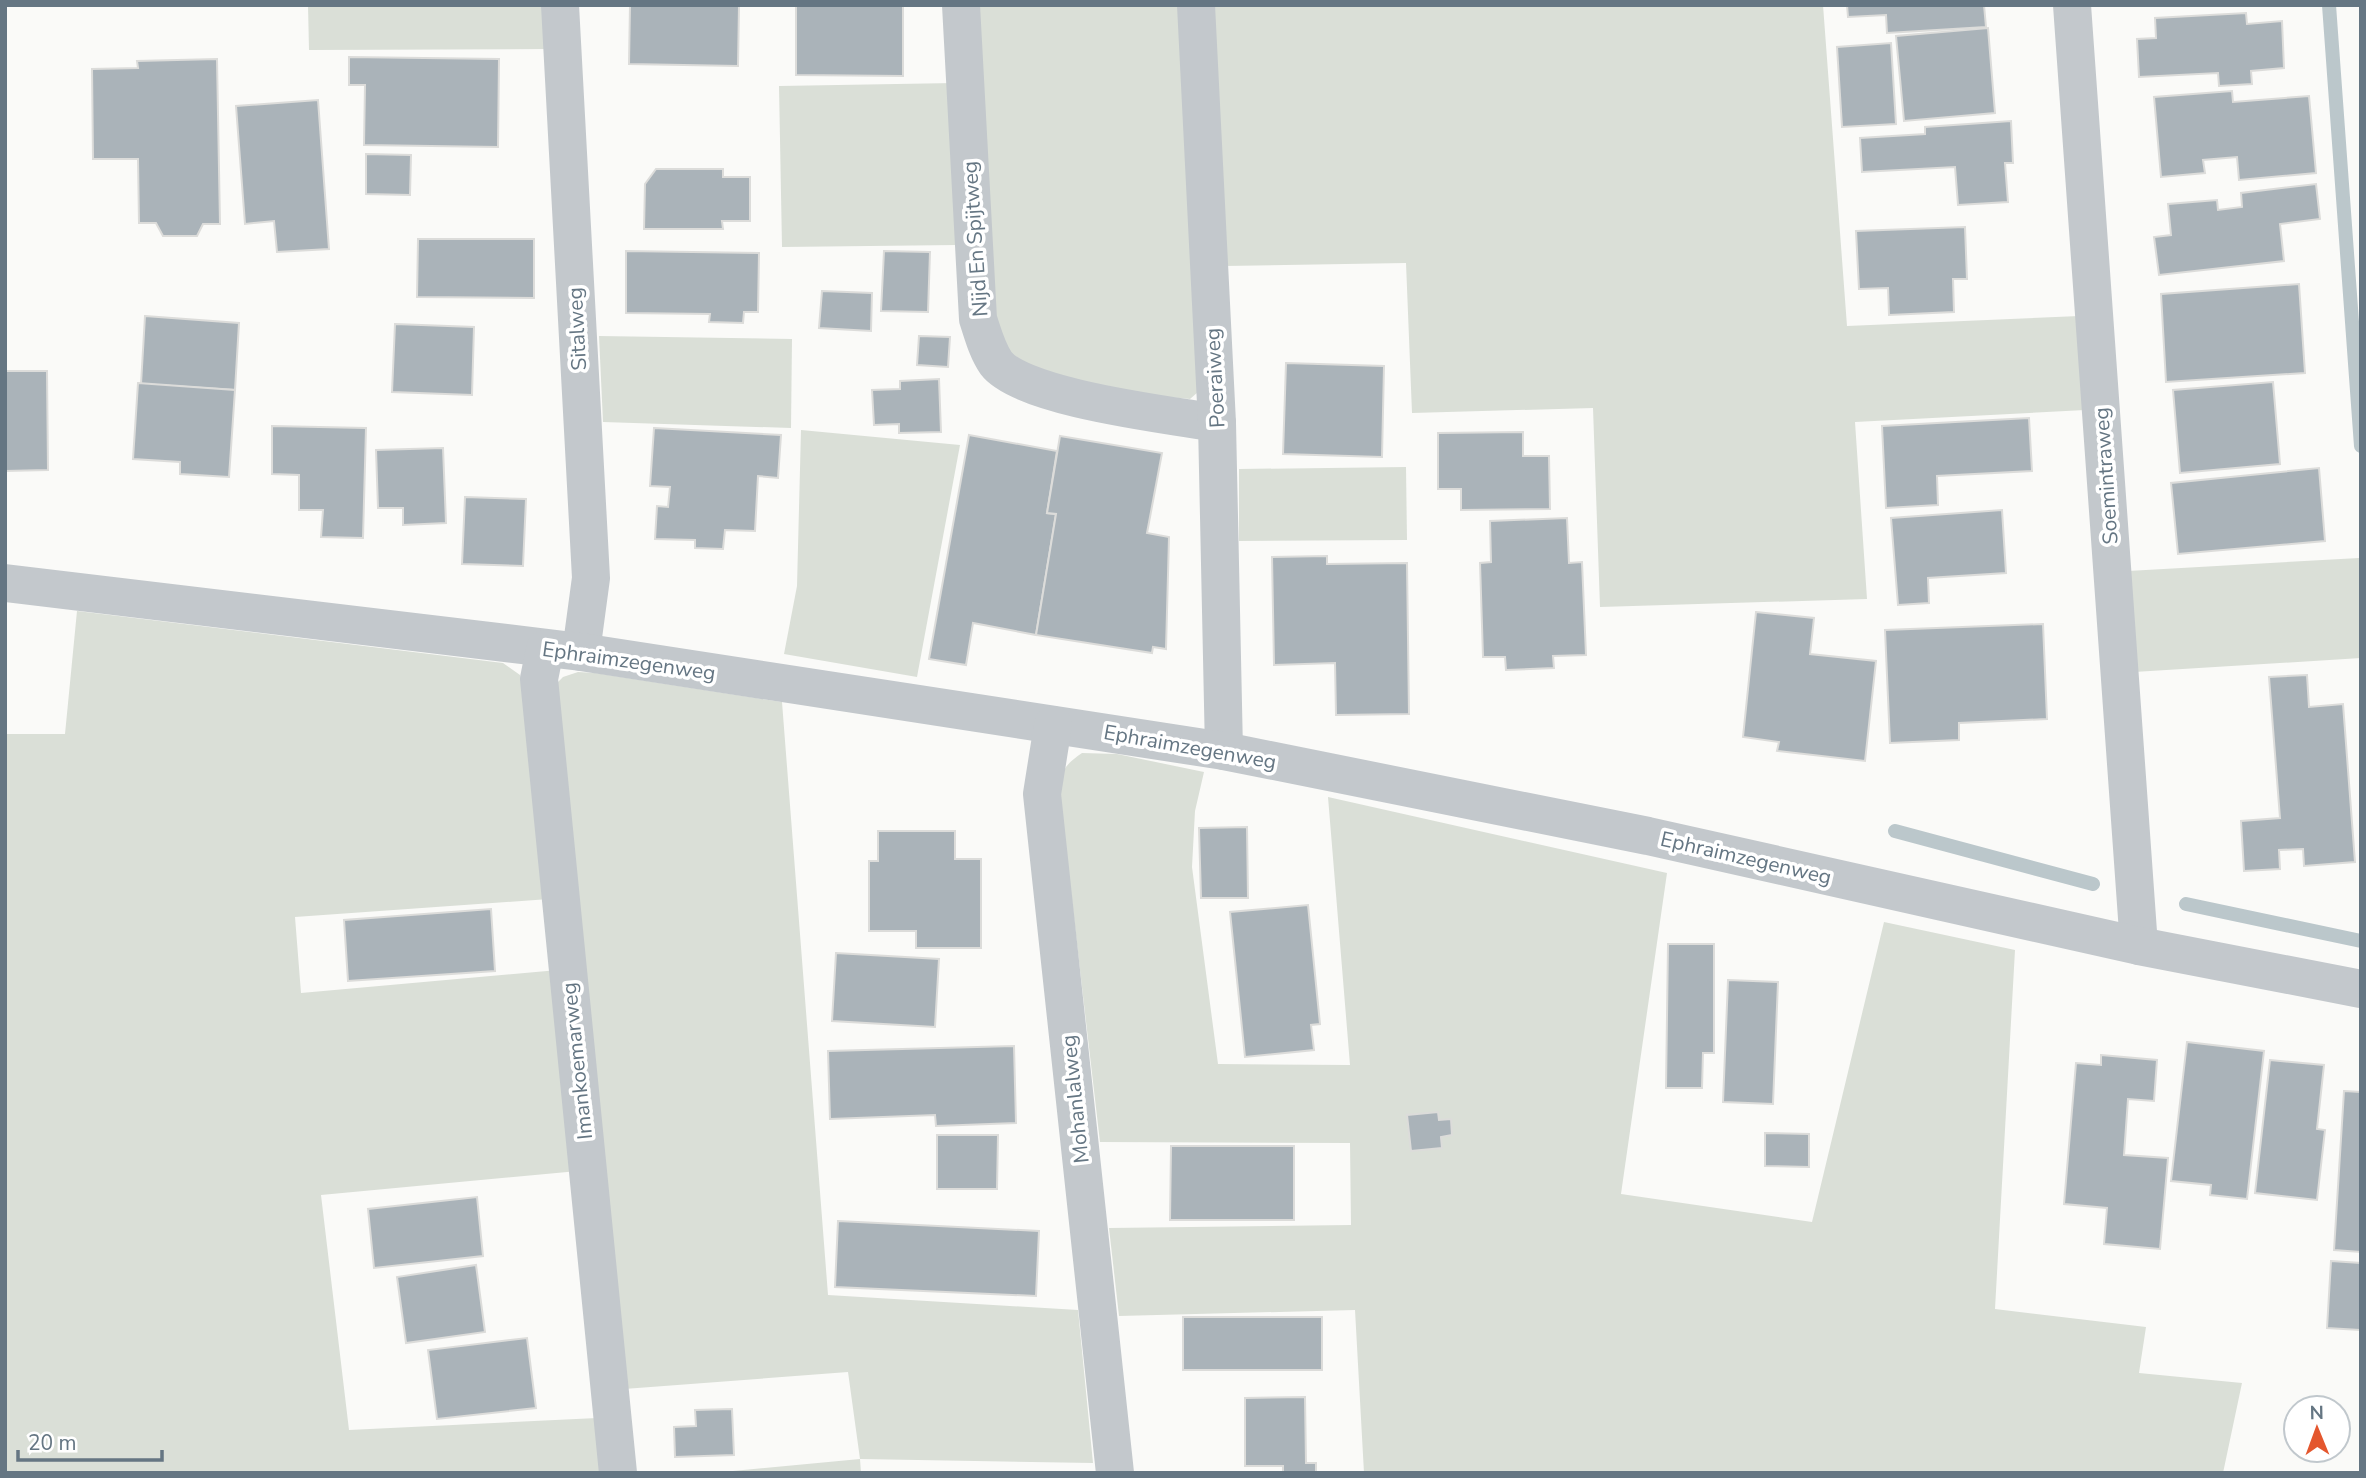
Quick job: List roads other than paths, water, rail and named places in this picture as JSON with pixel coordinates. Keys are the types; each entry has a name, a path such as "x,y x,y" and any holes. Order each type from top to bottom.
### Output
{"street":[{"name":"Sitalweg","path":"560,5 590,578 563,651"},
{"name":"Nijd En Spijtweg","path":"961,5 978,318 986,344 997,365 1021,381 1051,393 1217,423"},
{"name":"Poeraiweg","path":"1196,5 1217,423 1224,751"},
{"name":"Soemintraweg","path":"2072,5 2139,946"},
{"name":"Ephraimzegenweg","path":"5,583 563,651 1224,751 1648,836 2139,946 2361,989"},
{"name":"Imankoemarweg","path":"563,651 539,679 618,1473"},
{"name":"Mohanlalweg","path":"1053,725 1042,794 1115,1473"}],"waterway":[{"path":"2329,5 2361,446"},
{"path":"1895,831 2093,884"},
{"path":"2186,904 2361,941"}]}
